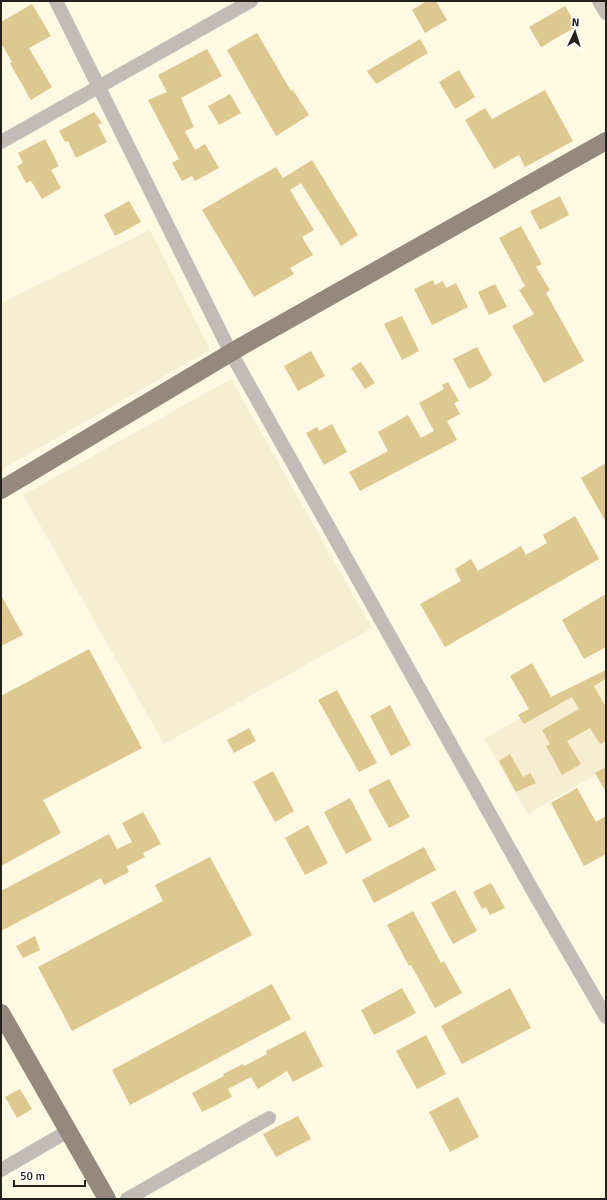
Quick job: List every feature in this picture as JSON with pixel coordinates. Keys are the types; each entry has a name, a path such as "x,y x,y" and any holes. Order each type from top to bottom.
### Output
{"main road":[{"path":"1,490 230,353 606,141"},
{"path":"1,1013 107,1199"}],"street":[{"path":"56,1 230,353 537,898 606,1017"},
{"path":"1,142 250,1"},
{"path":"599,1 606,13"},
{"path":"127,1199 269,1118"},
{"path":"1,1170 68,1132"}],"shaded area":[{"path":"150,230 210,350 1,470 1,303"},
{"path":"231,379 372,628 164,744 23,495"},
{"path":"606,669 606,769 528,814 484,739"}],"building":[{"path":"427,1 436,1 447,20 425,33 412,10"},
{"path":"32,4 51,36 29,48 52,87 31,100 12,67 10,63 12,62 1,43 1,22"},
{"path":"565,6 577,26 541,47 529,27"},
{"path":"257,33 291,91 293,90 309,115 276,136 227,50"},
{"path":"420,39 428,53 376,84 367,71"},
{"path":"207,49 222,76 181,98 194,127 185,131 190,141 195,150 205,144 219,168 195,181 192,176 182,181 172,163 179,159 148,100 167,92 158,75"},
{"path":"459,70 475,97 455,109 439,82"},
{"path":"545,90 573,141 525,167 519,155 494,169 465,120 485,108 492,119"},
{"path":"230,94 241,113 219,125 208,106"},
{"path":"94,112 102,123 98,125 107,142 76,158 68,141 65,142 59,131"},
{"path":"45,139 59,166 51,170 61,188 42,199 31,181 26,183 17,166 23,163 18,153"},
{"path":"312,160 358,235 341,246 301,183 290,190 314,230 302,237 313,255 290,268 294,274 254,297 202,210 276,167 283,178"},
{"path":"560,196 569,215 540,230 530,211"},
{"path":"129,201 141,222 115,236 104,215"},
{"path":"521,226 542,264 536,267 550,290 546,293 584,361 544,383 512,326 534,314 519,290 525,286 499,238"},
{"path":"433,280 435,285 443,281 446,288 456,283 468,307 432,325 414,289"},
{"path":"495,284 507,307 489,315 478,292"},
{"path":"402,316 419,351 402,360 384,324"},
{"path":"477,347 492,375 487,380 469,389 453,359"},
{"path":"311,351 325,376 298,391 284,366"},
{"path":"361,362 375,383 365,389 351,368"},
{"path":"448,382 459,401 454,403 460,414 447,421 457,440 360,491 349,472 388,451 378,432 408,415 421,438 434,431 419,403 444,389 442,385"},
{"path":"332,424 347,452 324,465 306,433 317,427 319,431"},
{"path":"606,463 606,522 581,478"},
{"path":"575,516 599,559 445,647 420,604 461,581 455,569 471,559 478,571 521,546 526,555 547,543 543,535"},
{"path":"606,594 606,647 584,659 562,620"},
{"path":"1,595 23,635 1,646"},
{"path":"89,649 142,748 43,800 61,833 1,866 1,696"},
{"path":"532,663 551,697 606,670 606,679 594,686 606,707 606,741 600,744 590,728 567,741 581,764 562,775 546,746 550,744 542,730 579,709 572,697 524,724 518,715 529,709 510,676"},
{"path":"337,690 377,763 359,772 318,700"},
{"path":"390,705 411,745 391,756 370,716"},
{"path":"249,728 256,741 234,753 227,740"},
{"path":"510,754 523,777 530,773 536,783 516,792 499,761"},
{"path":"606,767 606,792 595,773"},
{"path":"273,771 294,811 275,822 253,782"},
{"path":"389,779 410,817 389,828 368,790"},
{"path":"577,788 596,822 606,816 606,854 584,866 551,803"},
{"path":"350,798 372,840 346,854 324,812"},
{"path":"143,812 161,844 143,853 145,857 127,866 129,872 104,885 101,878 1,931 1,891 109,834 117,849 132,842 122,823"},
{"path":"308,825 328,863 305,875 285,838"},
{"path":"424,847 436,870 374,903 362,880"},
{"path":"210,857 252,935 72,1031 38,967 163,901 155,885"},
{"path":"491,883 505,908 490,915 486,907 482,909 473,892"},
{"path":"455,890 477,931 453,944 431,903"},
{"path":"413,911 441,963 444,961 462,993 435,1008 411,965 409,966 387,925"},
{"path":"35,936 40,950 23,958 16,946"},
{"path":"272,984 291,1019 130,1105 112,1070"},
{"path":"402,988 416,1013 374,1035 361,1010"},
{"path":"510,988 531,1028 462,1064 441,1026"},
{"path":"305,1031 323,1066 293,1082 287,1071 258,1089 251,1077 228,1089 232,1097 202,1112 192,1093 224,1076 223,1074 243,1064 244,1066 267,1054 266,1051"},
{"path":"426,1035 446,1074 417,1089 396,1051"},
{"path":"20,1089 32,1109 17,1118 5,1097"},
{"path":"458,1097 479,1137 450,1152 429,1112"},
{"path":"298,1116 311,1139 276,1157 263,1134"}]}
